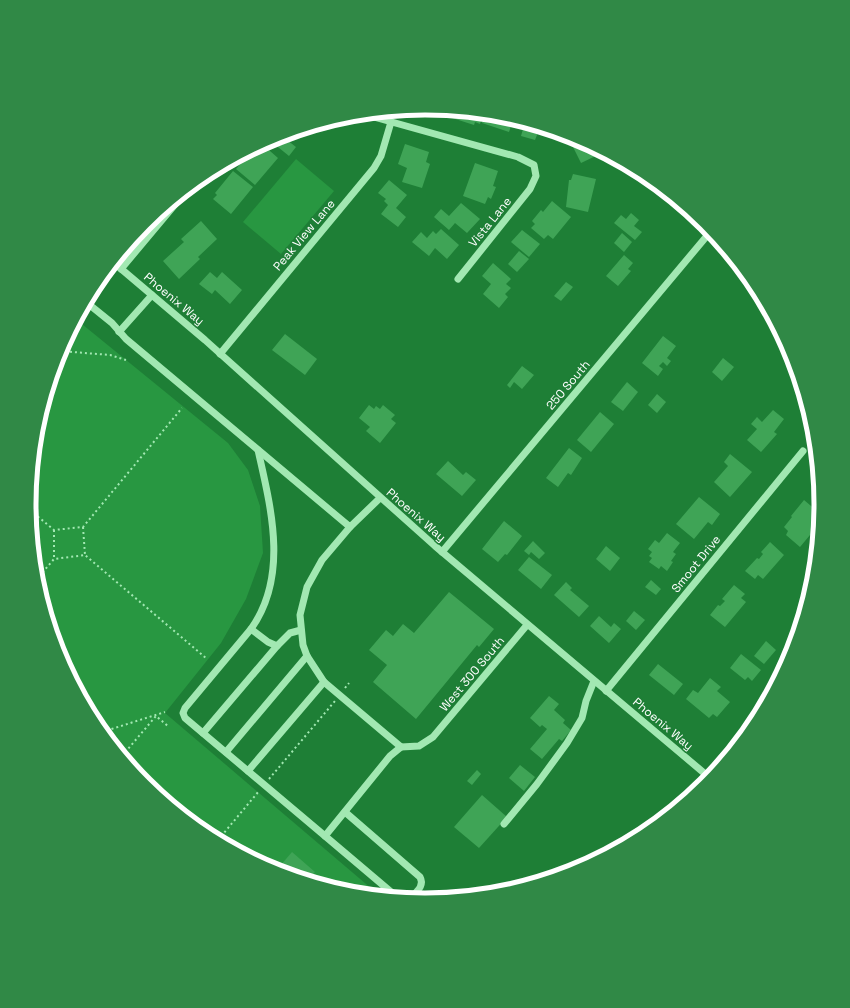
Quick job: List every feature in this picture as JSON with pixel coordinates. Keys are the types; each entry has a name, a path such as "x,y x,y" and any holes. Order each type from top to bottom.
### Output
{"street":[{"path":"376,118 391,122"},
{"name":"Vista Lane","path":"391,122 518,157 534,165 536,176 530,190 458,279"},
{"name":"Peak View Lane","path":"220,354 374,168 381,156 391,122"},
{"path":"121,269 168,213"},
{"name":"250 South","path":"442,552 707,236"},
{"name":"Phoenix Way","path":"117,266 220,354 442,552 705,774"},
{"path":"119,332 152,295"},
{"path":"90,306 119,332 350,527"},
{"path":"258,450 272,514 275,544 274,562 266,599 251,630 185,708 183,713 185,718 390,891"},
{"name":"Smoot Drive","path":"606,691 804,451"},
{"path":"325,836 390,756 401,747 324,682 307,656 300,630 302,601 313,574 322,560 350,527 380,498"},
{"name":"West 300 South","path":"401,747 419,746 433,737 527,625"},
{"path":"251,630 268,642 277,646"},
{"path":"203,733 277,646 290,633 300,630"},
{"path":"226,752 307,656"},
{"path":"504,824 538,784 567,743 582,718 594,681"},
{"path":"248,771 324,682"},
{"path":"345,812 420,877 422,885 415,893"}],"path":[{"path":"67,352 110,356 126,360"},
{"path":"182,408 84,527 85,555 207,659"},
{"path":"36,515 54,530 84,527"},
{"path":"42,573 54,559 54,530"},
{"path":"54,559 85,555"},
{"path":"222,836 349,683"},
{"path":"109,730 165,712"},
{"path":"156,716 168,727"},
{"path":"126,752 156,716"}],"green space":[{"path":"296,159 334,191 281,254 243,222"},
{"path":"81,323 228,443 248,470 260,506 263,553 246,599 221,643 165,713 373,890 324,880 276,863 230,841 188,813 150,779 116,741 88,698 76,676 57,629 43,580 39,555 36,504 39,453 49,403 66,355"}],"building":[{"path":"446,116 482,119 480,124 475,122 474,125"},
{"path":"483,119 517,126 516,128 511,126 509,132 482,123"},
{"path":"523,127 538,132 535,140 521,136"},
{"path":"288,141 296,147 289,156 276,145"},
{"path":"405,144 429,152 426,162 430,164 422,188 402,182 407,168 398,164"},
{"path":"572,144 597,155 581,163"},
{"path":"267,149 278,158 255,185 236,169 243,160"},
{"path":"475,163 498,171 493,186 496,187 491,199 488,197 485,204 463,196"},
{"path":"233,171 253,187 231,214 213,199 217,195 215,193"},
{"path":"573,174 596,179 588,212 566,207 569,180 571,180"},
{"path":"389,180 407,195 396,208 406,217 398,227 381,214 388,205 384,201 386,199 378,193"},
{"path":"552,201 571,217 553,239 548,235 544,239 531,228 535,224 532,221 541,210 543,212"},
{"path":"461,203 480,219 467,233 455,223 449,230 434,217 441,209 449,216"},
{"path":"631,213 639,220 634,226 642,232 635,240 614,223 621,215 626,219"},
{"path":"201,221 217,239 198,257 200,259 179,279 163,261 184,242 181,239"},
{"path":"441,229 459,245 447,259 435,248 429,256 412,242 421,232 427,238 433,231 436,234"},
{"path":"522,230 540,244 529,257 511,242"},
{"path":"622,233 632,242 624,252 614,243"},
{"path":"519,251 529,259 517,272 508,264"},
{"path":"624,255 633,263 628,269 631,271 618,286 606,276"},
{"path":"493,263 511,279 506,284 511,288 505,294 508,297 499,308 483,294 491,284 482,276"},
{"path":"210,272 217,278 222,272 242,290 230,304 215,290 212,294 199,284"},
{"path":"566,282 573,287 561,301 554,296"},
{"path":"285,334 317,359 305,375 272,350"},
{"path":"663,336 676,346 667,358 671,361 667,366 663,362 659,366 663,369 658,376 642,363"},
{"path":"723,358 734,367 722,381 712,372"},
{"path":"522,366 534,375 522,389 514,382 510,388 507,385"},
{"path":"627,382 638,392 623,411 611,402"},
{"path":"657,394 666,402 657,413 648,405"},
{"path":"369,405 374,409 376,406 380,409 383,405 395,415 391,419 396,423 380,443 366,431 370,427 359,418"},
{"path":"773,410 784,419 774,432 777,434 761,452 747,440 757,429 751,424 757,417 762,422"},
{"path":"600,412 614,424 591,452 577,440"},
{"path":"569,448 582,458 571,475 568,473 558,487 546,478"},
{"path":"730,454 752,472 730,497 714,482 728,466 724,462"},
{"path":"448,461 463,475 466,472 476,480 462,496 436,474"},
{"path":"699,497 720,514 712,525 708,522 694,539 676,524"},
{"path":"804,500 814,508 812,537 810,535 800,547 786,535 788,531 784,527 792,517 791,516"},
{"path":"504,521 522,536 507,555 505,554 498,562 482,549"},
{"path":"667,533 680,543 673,552 676,554 667,571 661,566 659,569 649,562 652,558 649,556 652,552 648,549 655,540 659,543"},
{"path":"533,541 545,553 539,559 531,552 529,555 524,551"},
{"path":"770,542 784,555 763,579 758,575 755,579 745,571 757,558 759,559 763,554 761,552"},
{"path":"606,546 620,558 610,571 596,559"},
{"path":"529,557 552,575 541,589 518,570"},
{"path":"651,580 661,589 656,595 645,587"},
{"path":"566,582 572,588 570,590 589,606 579,617 554,595"},
{"path":"734,585 745,594 741,598 746,602 725,627 710,615 718,605 720,606 725,601 722,599"},
{"path":"449,592 494,629 479,647 477,645 416,719 373,682 387,665 369,650 386,630 393,636 403,624 414,633"},
{"path":"634,611 645,620 636,630 626,621"},
{"path":"599,616 611,627 614,623 621,629 609,643 590,626"},
{"path":"766,641 776,650 764,664 754,656"},
{"path":"741,654 761,670 752,681 748,677 745,680 730,668"},
{"path":"658,664 683,684 674,695 649,675"},
{"path":"710,678 721,687 717,691 730,702 717,717 713,714 709,718 686,699 693,690 698,693"},
{"path":"549,696 559,704 554,710 565,720 563,723 571,730 562,741 559,739 542,759 530,749 547,729 542,725 540,727 530,718"},
{"path":"520,765 535,777 524,791 509,778"},
{"path":"477,770 481,774 472,785 467,781"},
{"path":"482,795 507,817 479,848 454,827"},
{"path":"292,852 315,872 312,876 281,865"}]}
